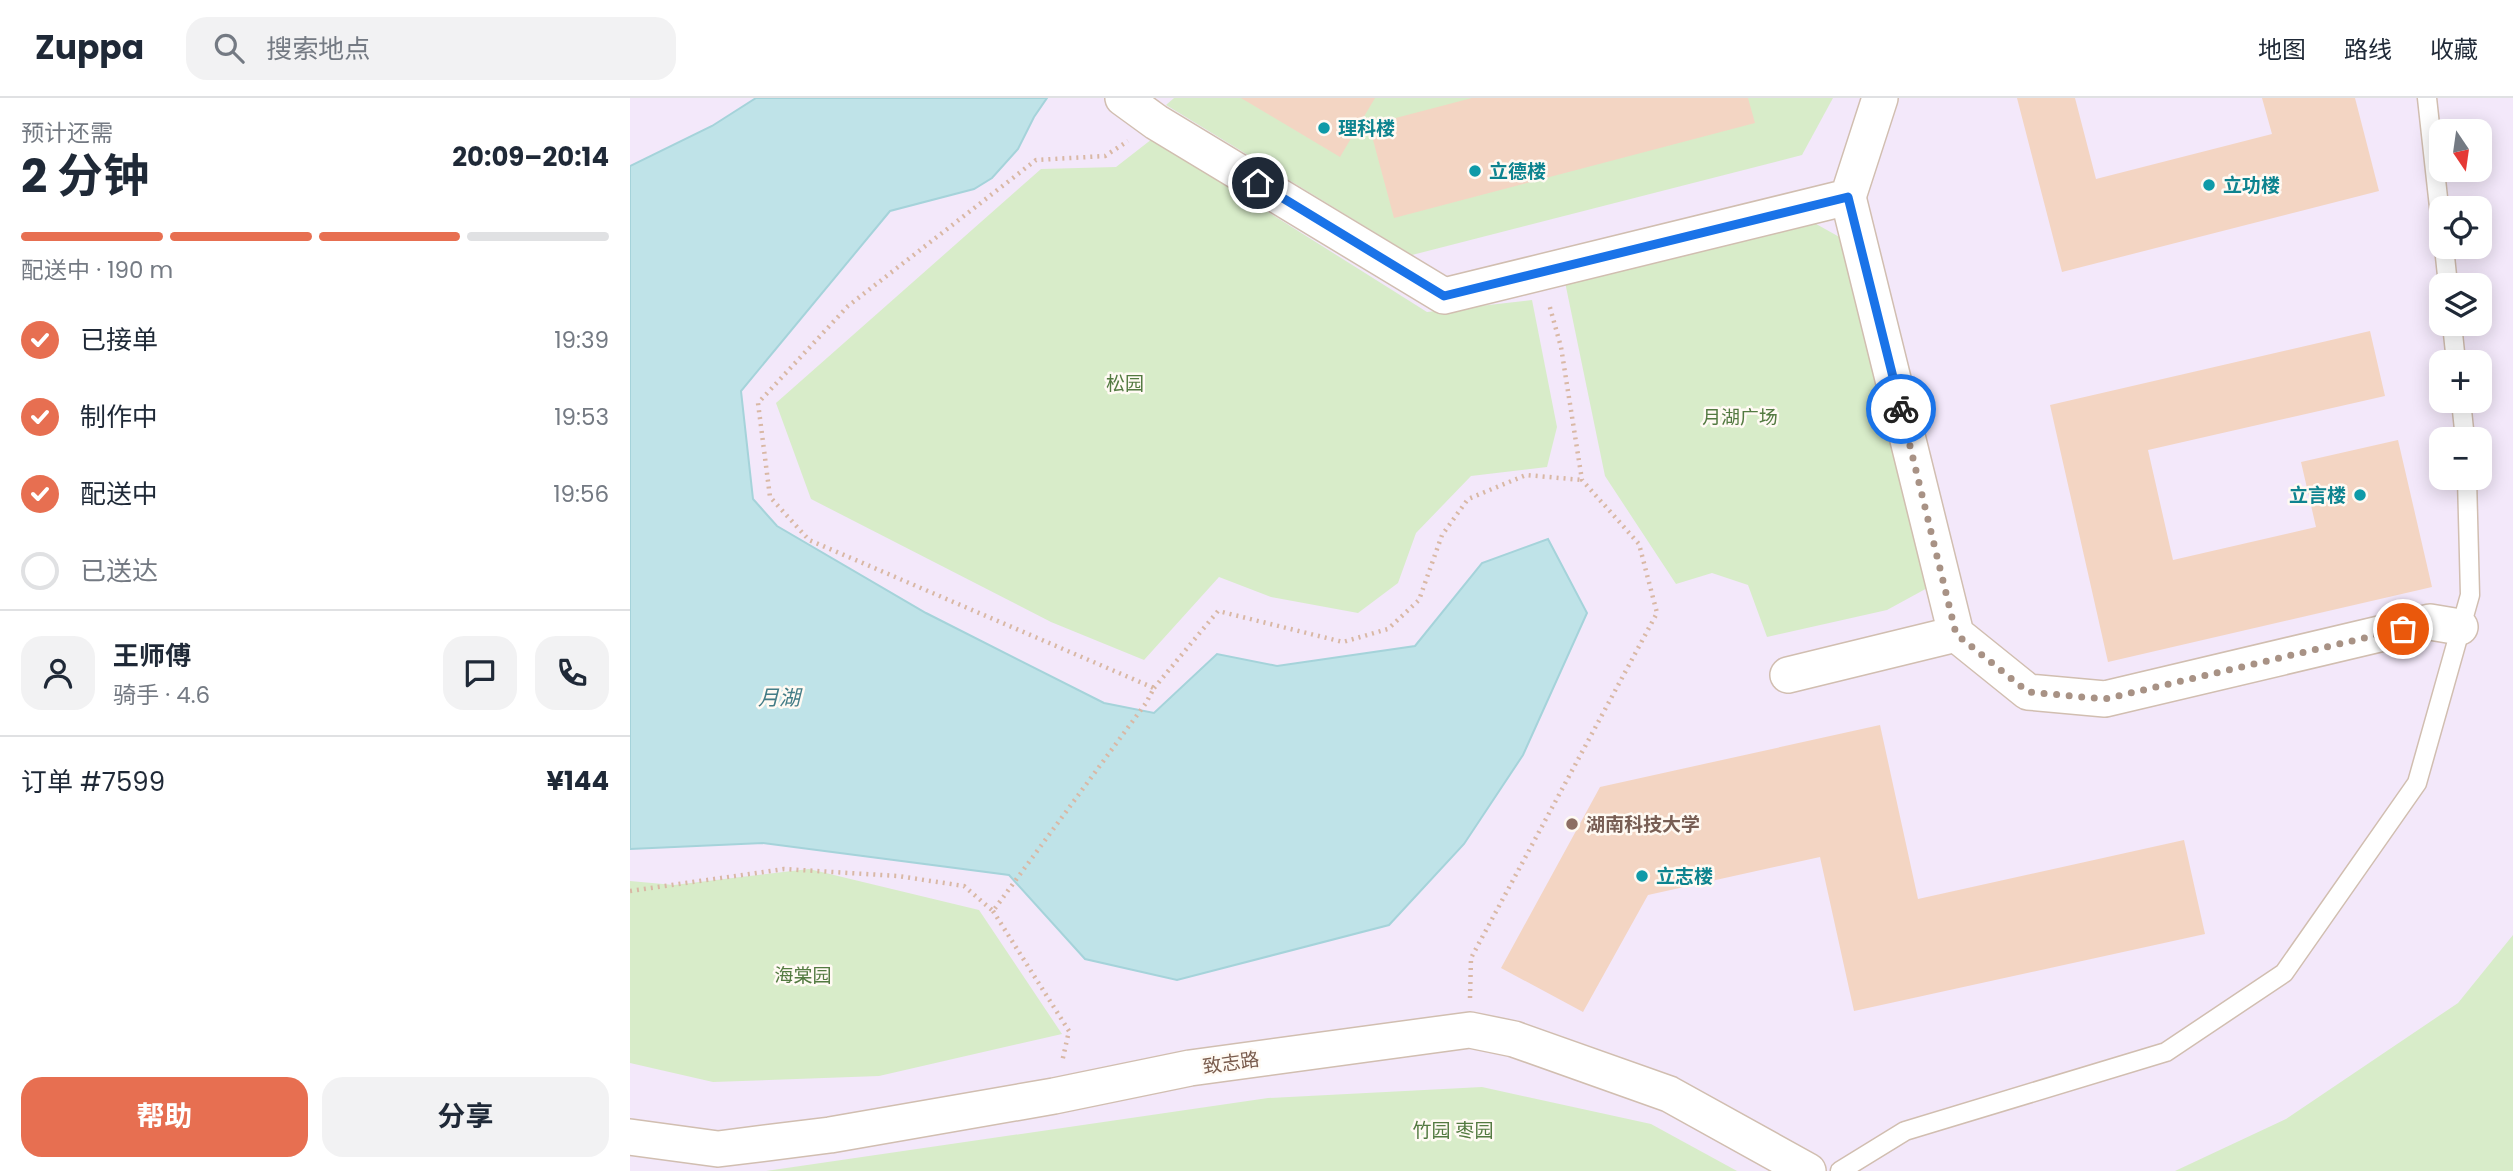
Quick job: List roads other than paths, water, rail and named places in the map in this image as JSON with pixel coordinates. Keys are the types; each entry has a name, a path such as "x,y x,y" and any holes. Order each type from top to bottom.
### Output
{"street":[{"path":"1123,98 1156,121 1444,296 1848,197"},
{"path":"1880,98 1848,197 1956,634 2028,692 2105,699 2430,622 2460,627"},
{"path":"1788,675 1956,634"},
{"name":"致志路","path":"630,1137 718,1149 830,1135 1054,1096 1190,1068 1469,1030 1514,1039 1669,1094 1808,1171"}],"lane":[{"path":"2427,98 2438,196"},
{"path":"1840,1171 1905,1131 2166,1052 2284,973 2417,783 2470,595 2467,490"}],"water":[{"name":"月湖","path":"756,98 1047,98 1018,149 992,178 974,189 890,211 741,391 753,499 777,526 926,613 1104,703 1154,713 1217,654 1277,666 1415,646 1482,563 1548,539 1587,613 1523,755 1464,844 1389,925 1177,980 1085,959 1009,875 763,843 630,849 630,166 712,126"}],"place":[{"name":"理科楼","path":"1324,128"},
{"name":"立德楼","path":"1475,171"},
{"name":"立功楼","path":"2209,185"},
{"name":"立言楼","path":"2360,495"},
{"name":"湖南科技大学","path":"1572,824"},
{"name":"立志楼","path":"1642,876"}],"park label":[{"name":"松园","path":"1125,383"},
{"name":"月湖广场","path":"1740,417"},
{"name":"海棠园","path":"803,975"},
{"name":"竹园 枣园","path":"1453,1130"}]}
